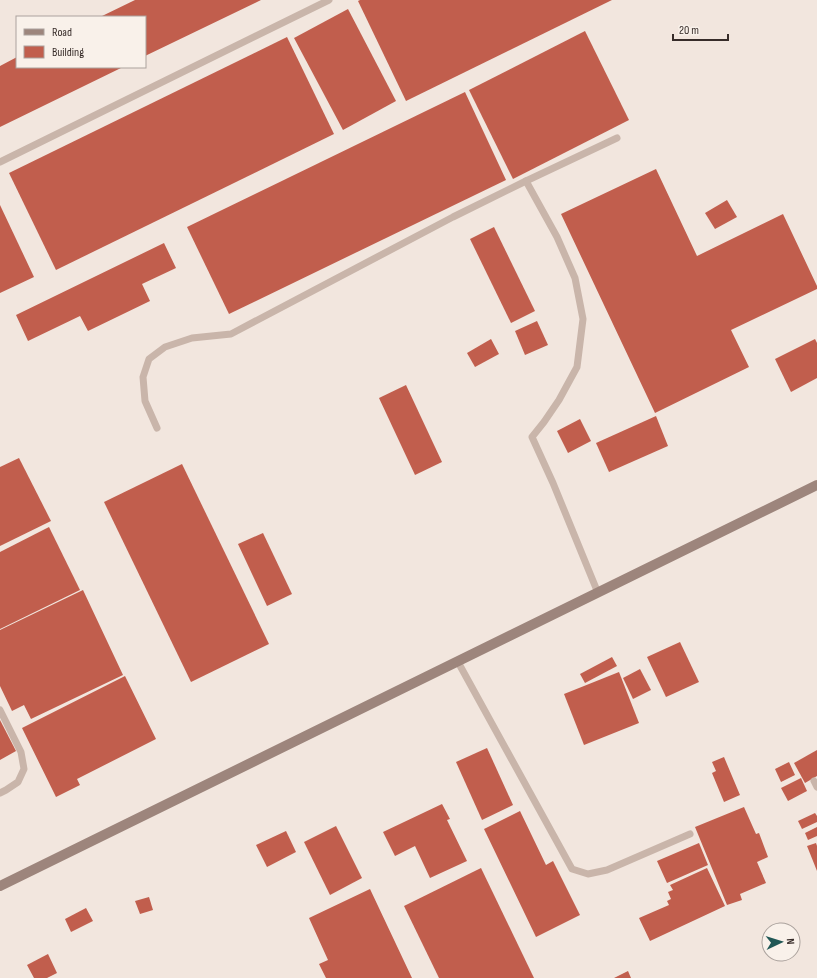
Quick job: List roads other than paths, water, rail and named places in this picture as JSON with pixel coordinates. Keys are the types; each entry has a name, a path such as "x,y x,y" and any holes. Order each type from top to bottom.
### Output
{"street":[{"path":"0,886 817,485"}],"lane":[{"path":"0,162 329,0"},
{"path":"157,428 145,401 143,377 149,359 165,348 192,338 230,334 453,217 617,138"},
{"path":"526,181 557,237 575,278 583,319 577,367 559,400 532,437 553,483 598,593"},
{"path":"458,662 572,869 588,874 607,870 690,834"},
{"path":"0,710 22,752 24,769 18,782 0,793"}]}
